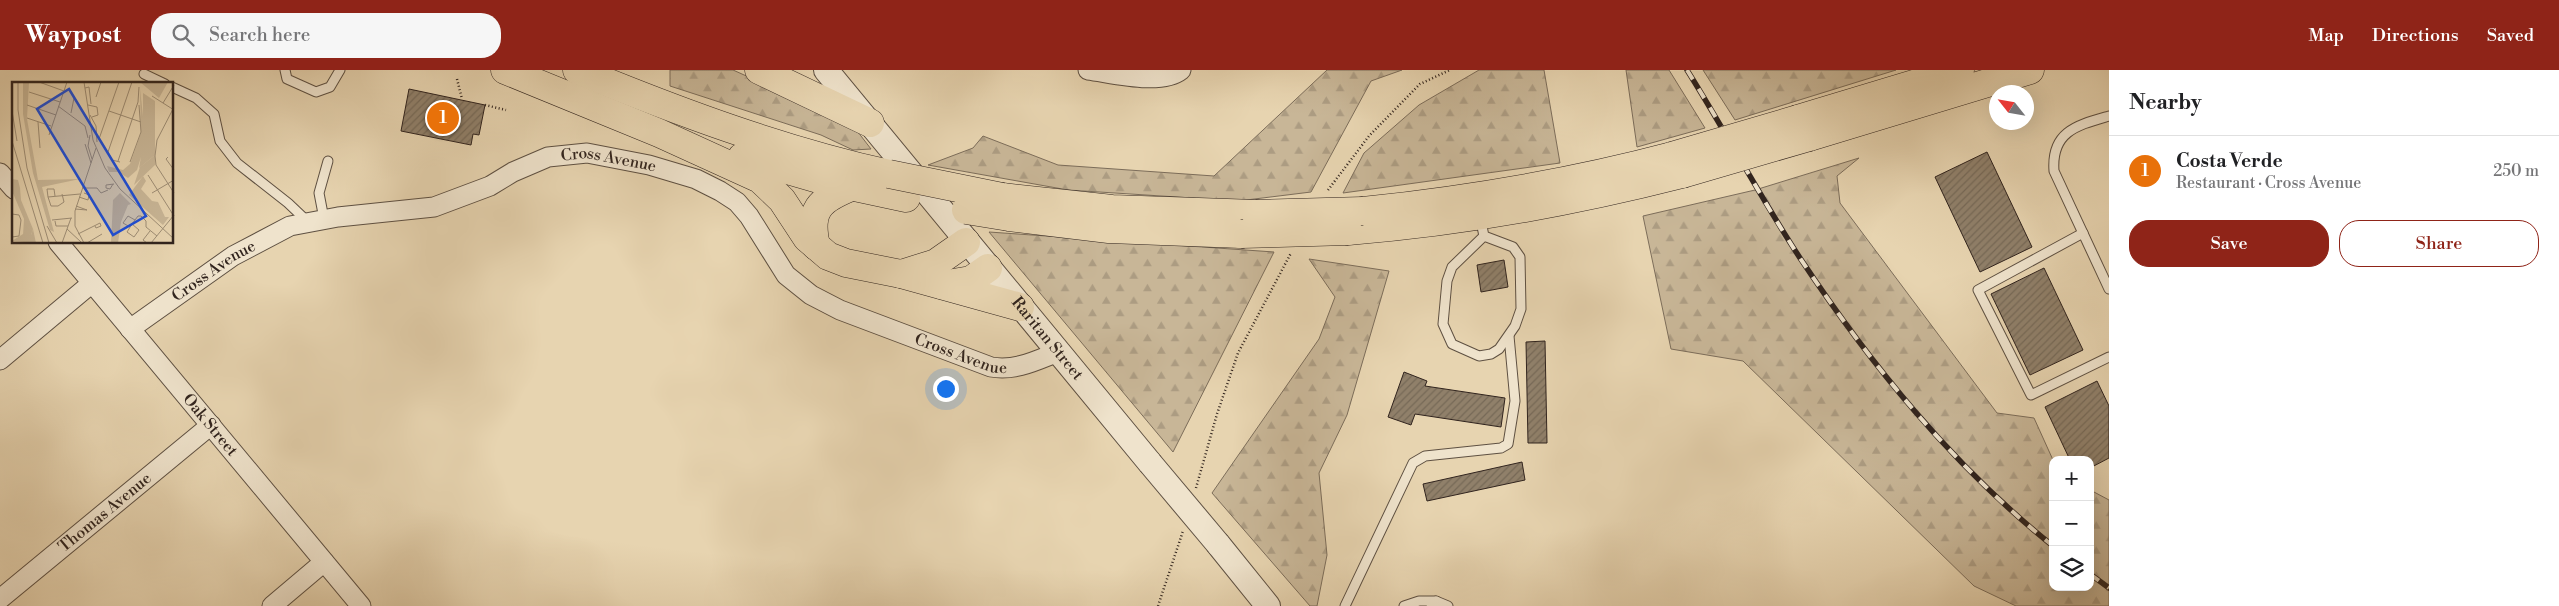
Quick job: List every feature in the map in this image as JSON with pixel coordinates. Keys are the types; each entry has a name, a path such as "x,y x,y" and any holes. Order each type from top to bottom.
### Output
{"highway":[{"path":"505,70 660,132 767,183 816,246 837,260 901,274 1020,307"},
{"path":"576,70 725,128 791,150 888,174 1005,207"},
{"path":"625,70 638,80 725,128"},
{"path":"759,70 870,123"},
{"path":"1803,128 1960,70"},
{"path":"660,132 767,165 852,187 906,198 1005,207 1112,209 1248,224 1356,221 1482,227 1677,165 1803,128 2030,70"},
{"path":"1356,221 1590,176 1677,165"},
{"path":"816,246 812,224 817,208 829,197 852,187"},
{"path":"901,274 936,263 966,242"},
{"path":"940,285 971,280 988,268"}],"street":[{"name":"Raritan Street","path":"826,70 1268,606"},
{"path":"1088,70 1153,78 1175,75 1181,70"},
{"name":"Cross Avenue","path":"130,329 233,256 290,226 316,221 434,207 490,186 513,172 560,154 587,153 615,157 696,180 729,196 748,216 786,275 811,296 835,308 991,367 1011,369 1020,367 1058,352"},
{"path":"0,173 12,187"},
{"name":"Oak Street","path":"60,244 361,606"},
{"path":"0,360 92,283"},
{"name":"Thomas Avenue","path":"0,599 211,425"},
{"path":"272,606 324,562"}],"lane":[{"path":"286,70 287,79 316,92 330,87 340,70"},
{"path":"144,74 161,82"},
{"path":"174,88 196,98 214,114 220,141 237,163 288,203 316,221 319,193 328,161"},
{"path":"2109,116 2071,129 2061,139 2054,154 2054,170 2109,289"},
{"path":"1482,227 1513,247 1520,257 1520,309 1508,336 1498,349 1491,354 1479,356 1452,344 1443,324 1447,280 1452,268 1482,227"},
{"path":"2083,233 1978,290 2031,395 2109,356"},
{"path":"1345,606 1413,464 1425,456 1504,447 1508,444 1515,401 1508,336"},
{"path":"1404,606 1419,601 1448,606"}],"path":[{"path":"1327,191 1369,136 1420,84 1450,70"},
{"path":"457,79 462,99"},
{"path":"485,105 506,110"},
{"path":"1194,496 1217,414 1238,352 1294,247"},
{"path":"1158,606 1185,524"}],"green space":[{"path":"670,70 733,70 851,123 871,149 853,150 821,135 670,86"},
{"path":"1327,70 1402,70 1371,81 1311,192 1222,203 1193,198 1068,190 928,165 973,148 983,136 1058,165 1214,176"},
{"path":"1479,70 1544,70 1560,163 1343,193 1364,153 1419,105"},
{"path":"1626,70 1669,70 1705,128 1637,147"},
{"path":"1703,70 1896,70 1735,120"},
{"path":"1859,158 1837,176 1840,203 1997,413 2034,418 2051,456 2049,456 2049,591 2094,591 2094,492 2109,500 2109,606 2016,606 1974,586 1743,361 1671,349 1643,216 1755,190"},
{"path":"989,232 1274,252 1173,452"},
{"path":"1309,259 1389,271 1347,415 1319,473 1327,555 1317,606 1310,606 1212,493 1319,339 1335,297"}],"building":[{"path":"409,89 485,105 479,135 473,134 471,145 401,131"},
{"path":"1987,152 2032,247 1980,272 1935,177"},
{"path":"1504,260 1508,287 1481,292 1477,265"},
{"path":"2044,268 2083,350 2030,375 1991,294"},
{"path":"1545,341 1547,443 1528,443 1526,342"},
{"path":"1404,372 1427,381 1425,386 1505,398 1501,427 1415,414 1411,425 1388,417"},
{"path":"2097,381 2109,406 2109,458 2094,466 2094,456 2068,456 2045,407"},
{"path":"1522,462 1525,480 1427,501 1423,484"}],"railway":[{"path":"1687,70 1785,235 1855,337 1915,412 1947,447 2016,515 2049,543"},
{"path":"2094,577 2109,588"}],"place":[{"name":"Costa Verde","path":"443,118"}]}
